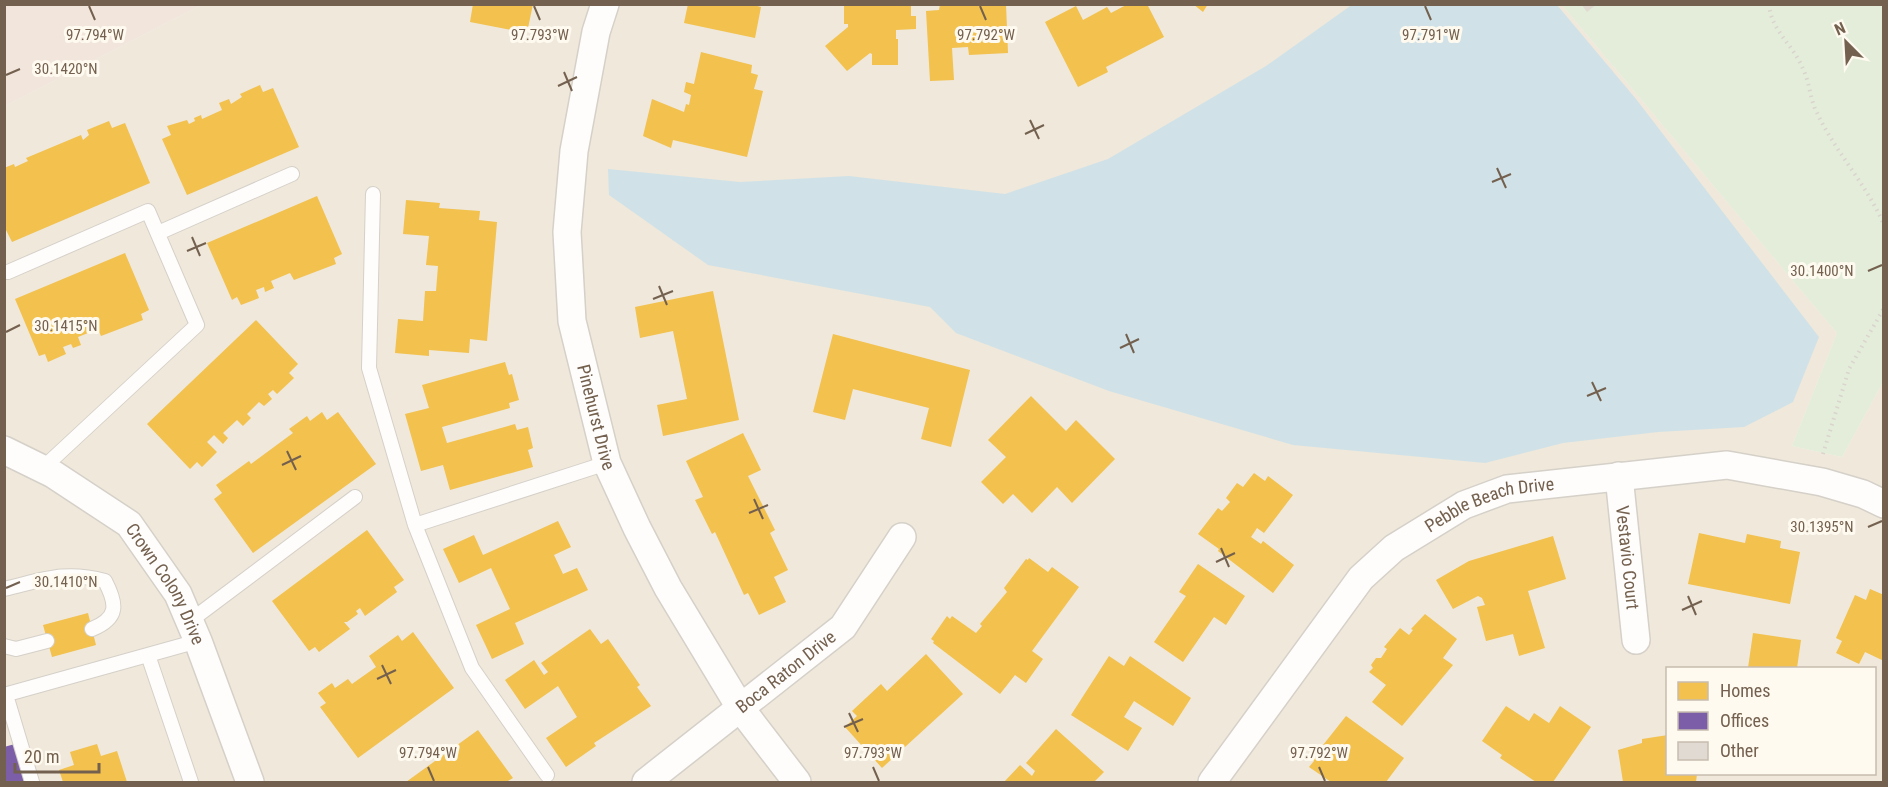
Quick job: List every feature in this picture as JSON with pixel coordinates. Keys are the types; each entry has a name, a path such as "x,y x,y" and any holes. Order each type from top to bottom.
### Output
{"street":[{"name":"Pinehurst Drive","path":"605,4 596,32 574,151 567,232 572,321 607,463 668,588 741,709 797,783"},
{"name":"Crown Colony Drive","path":"4,450 43,468 129,524 178,594 250,783"},
{"name":"Pebble Beach Drive","path":"1212,783 1361,578 1394,548 1464,505 1507,489 1726,465 1815,481 1863,494 1884,504"},
{"name":"Vestavio Court","path":"1619,476 1636,640"},
{"name":"Boca Raton Drive","path":"646,783 843,627 902,537"}],"lane":[{"path":"158,233 292,174"},
{"path":"373,194 369,368 415,525 472,668 547,775"},
{"path":"8,272 148,211 197,325 43,468"},
{"path":"415,525 607,463"},
{"path":"32,783 5,695 148,655 194,631 355,497"},
{"path":"4,589 55,576 83,575 105,581 114,598 111,617 105,624 92,629"},
{"path":"4,646 16,649 47,641"},
{"path":"148,655 191,783"}],"path":[{"path":"1769,4 1772,24 1790,45 1804,69 1816,111 1842,156 1873,201 1884,225"},
{"path":"1815,481 1849,369 1884,308"}],"shaded area":[{"path":"5,4 201,4 201,5 5,106"},
{"path":"1353,4 1557,5 1636,99 1819,337 1793,402 1744,427 1658,432 1563,443 1485,463 1293,445 1109,391 956,333 930,307 708,265 609,195 608,169 740,182 849,176 1005,194 1108,159 1266,66"},
{"path":"201,5 1562,5 1837,333 1792,446 1842,457 1883,382 1883,782 5,782 5,106"}],"green space":[{"path":"1562,5 1883,5 1883,382 1842,457 1792,446 1837,333"}],"building: Homes":[{"path":"473,4 533,4 527,33 470,22"},
{"path":"688,4 750,4 761,7 755,38 684,23"},
{"path":"844,4 911,4 911,16 916,16 916,29 896,30 898,65 872,65 872,54 870,53 847,71 825,46 848,27 848,24 844,24"},
{"path":"940,4 1006,4 1008,53 969,55 968,47 952,48 954,80 930,81 926,11 939,10"},
{"path":"1128,4 1147,4 1164,37 1106,67 1108,72 1078,87 1045,22 1076,6 1083,20 1107,7 1111,13"},
{"path":"1193,4 1208,4 1203,12"},
{"path":"701,52 752,65 751,73 758,75 754,89 763,91 747,157 673,140 671,148 643,136 652,99 684,112 686,104 689,105 691,95 684,92 686,82 694,84"},
{"path":"260,85 263,92 273,88 299,147 187,195 162,139 171,135 167,126 187,120 189,124 201,115 202,119 222,110 219,103 229,99 231,104 242,97 240,94"},
{"path":"109,121 112,128 125,123 150,183 12,242 4,226 4,168 14,164 15,167 28,161 26,158 81,135 83,140 89,135 87,130"},
{"path":"317,196 342,254 334,258 336,264 294,280 290,273 271,281 274,288 265,292 264,287 256,290 259,298 241,305 237,297 232,300 207,243"},
{"path":"406,200 440,203 439,208 480,211 479,220 497,222 487,341 470,339 469,353 429,350 429,356 395,353 398,319 423,321 425,291 436,291 438,266 426,265 429,236 403,234"},
{"path":"125,253 149,310 141,314 143,320 101,336 98,329 78,337 81,345 73,348 71,344 63,347 66,354 48,362 45,354 39,356 15,299"},
{"path":"713,291 739,420 663,436 657,405 687,399 673,331 640,338 635,307"},
{"path":"256,320 298,364 289,373 294,378 277,394 273,390 268,394 272,399 264,406 259,402 247,414 251,418 243,426 237,420 223,433 228,438 223,444 214,435 207,442 217,452 202,467 197,462 190,469 147,424"},
{"path":"833,334 970,370 951,447 921,439 929,408 853,389 845,420 813,412"},
{"path":"505,362 509,375 512,374 519,400 509,403 510,408 442,427 447,443 515,424 517,430 528,427 533,448 528,450 533,467 450,490 443,465 421,471 405,414 429,408 422,385"},
{"path":"1031,396 1066,431 1076,420 1115,459 1072,503 1057,487 1032,513 1013,494 1003,504 981,482 1006,457 988,440"},
{"path":"322,412 327,420 338,412 376,464 253,553 214,499 222,493 216,485 249,461 251,464 293,433 289,429 307,416 310,421"},
{"path":"743,433 761,470 748,476 775,530 770,533 788,570 774,577 786,602 759,615 748,593 744,595 715,532 712,534 695,500 703,497 686,461"},
{"path":"1254,473 1265,481 1268,476 1293,495 1264,533 1257,528 1251,537 1261,544 1263,541 1294,565 1273,593 1198,534 1218,508 1222,511 1230,502 1226,498 1237,483 1243,487"},
{"path":"558,521 571,547 554,555 563,574 577,568 588,590 515,623 524,644 492,659 476,625 510,609 491,568 459,583 443,549 474,535 483,555"},
{"path":"367,530 404,580 394,587 397,592 365,616 360,608 356,611 358,614 344,622 350,629 319,652 315,647 309,651 272,601"},
{"path":"1699,533 1745,543 1747,534 1781,541 1780,548 1800,552 1790,604 1688,584"},
{"path":"1553,536 1566,579 1528,591 1545,648 1519,656 1513,634 1486,641 1477,607 1485,605 1482,598 1478,596 1453,609 1436,580 1469,561"},
{"path":"1029,558 1048,572 1052,567 1079,587 1032,651 1043,659 1026,683 1015,675 1000,694 933,643 931,639 947,616 950,619 952,616 976,633 982,626 980,624 1007,592 1004,588"},
{"path":"1198,564 1245,596 1226,625 1214,617 1183,662 1154,642 1186,596 1179,592"},
{"path":"1870,589 1884,595 1884,661 1865,652 1859,664 1836,653 1842,641 1836,638 1855,595 1866,600"},
{"path":"88,613 96,645 52,657 43,625"},
{"path":"1425,614 1457,639 1443,658 1453,665 1402,726 1372,702 1386,685 1369,672 1373,668 1371,665 1376,658 1381,658 1387,649 1384,647 1400,628 1409,635 1413,630 1411,629"},
{"path":"590,629 601,644 608,639 640,685 637,687 651,706 594,743 596,746 566,767 546,738 577,717 558,686 525,709 505,680 534,660 544,675 548,672 541,663"},
{"path":"413,632 454,688 358,758 320,707 326,703 318,693 332,683 335,688 348,679 352,684 376,667 369,656 398,635 402,641"},
{"path":"1753,633 1801,640 1797,667 1748,667"},
{"path":"926,654 963,694 882,768 845,727 857,716 852,711 881,684 887,691"},
{"path":"1109,656 1124,666 1130,656 1191,698 1173,726 1134,701 1124,717 1142,728 1128,751 1071,715"},
{"path":"1506,706 1529,721 1534,713 1549,723 1560,706 1591,727 1553,782 1536,782 1500,758 1502,755 1482,741"},
{"path":"1346,716 1404,758 1386,782 1331,782 1309,767 1314,761 1312,759"},
{"path":"1056,729 1104,772 1094,782 1004,782 1020,765 1032,776 1035,771 1026,763"},
{"path":"478,730 513,778 509,782 406,782"},
{"path":"1666,735 1666,775 1697,775 1696,782 1623,782 1618,750 1642,743 1642,739"},
{"path":"97,744 101,756 117,751 127,782 63,782 59,770 74,765 70,752"}],"building: Offices":[{"path":"15,744 26,782 4,782 4,747"}],"building: Other":[{"path":"1581,4 1597,4 1587,12"}]}
